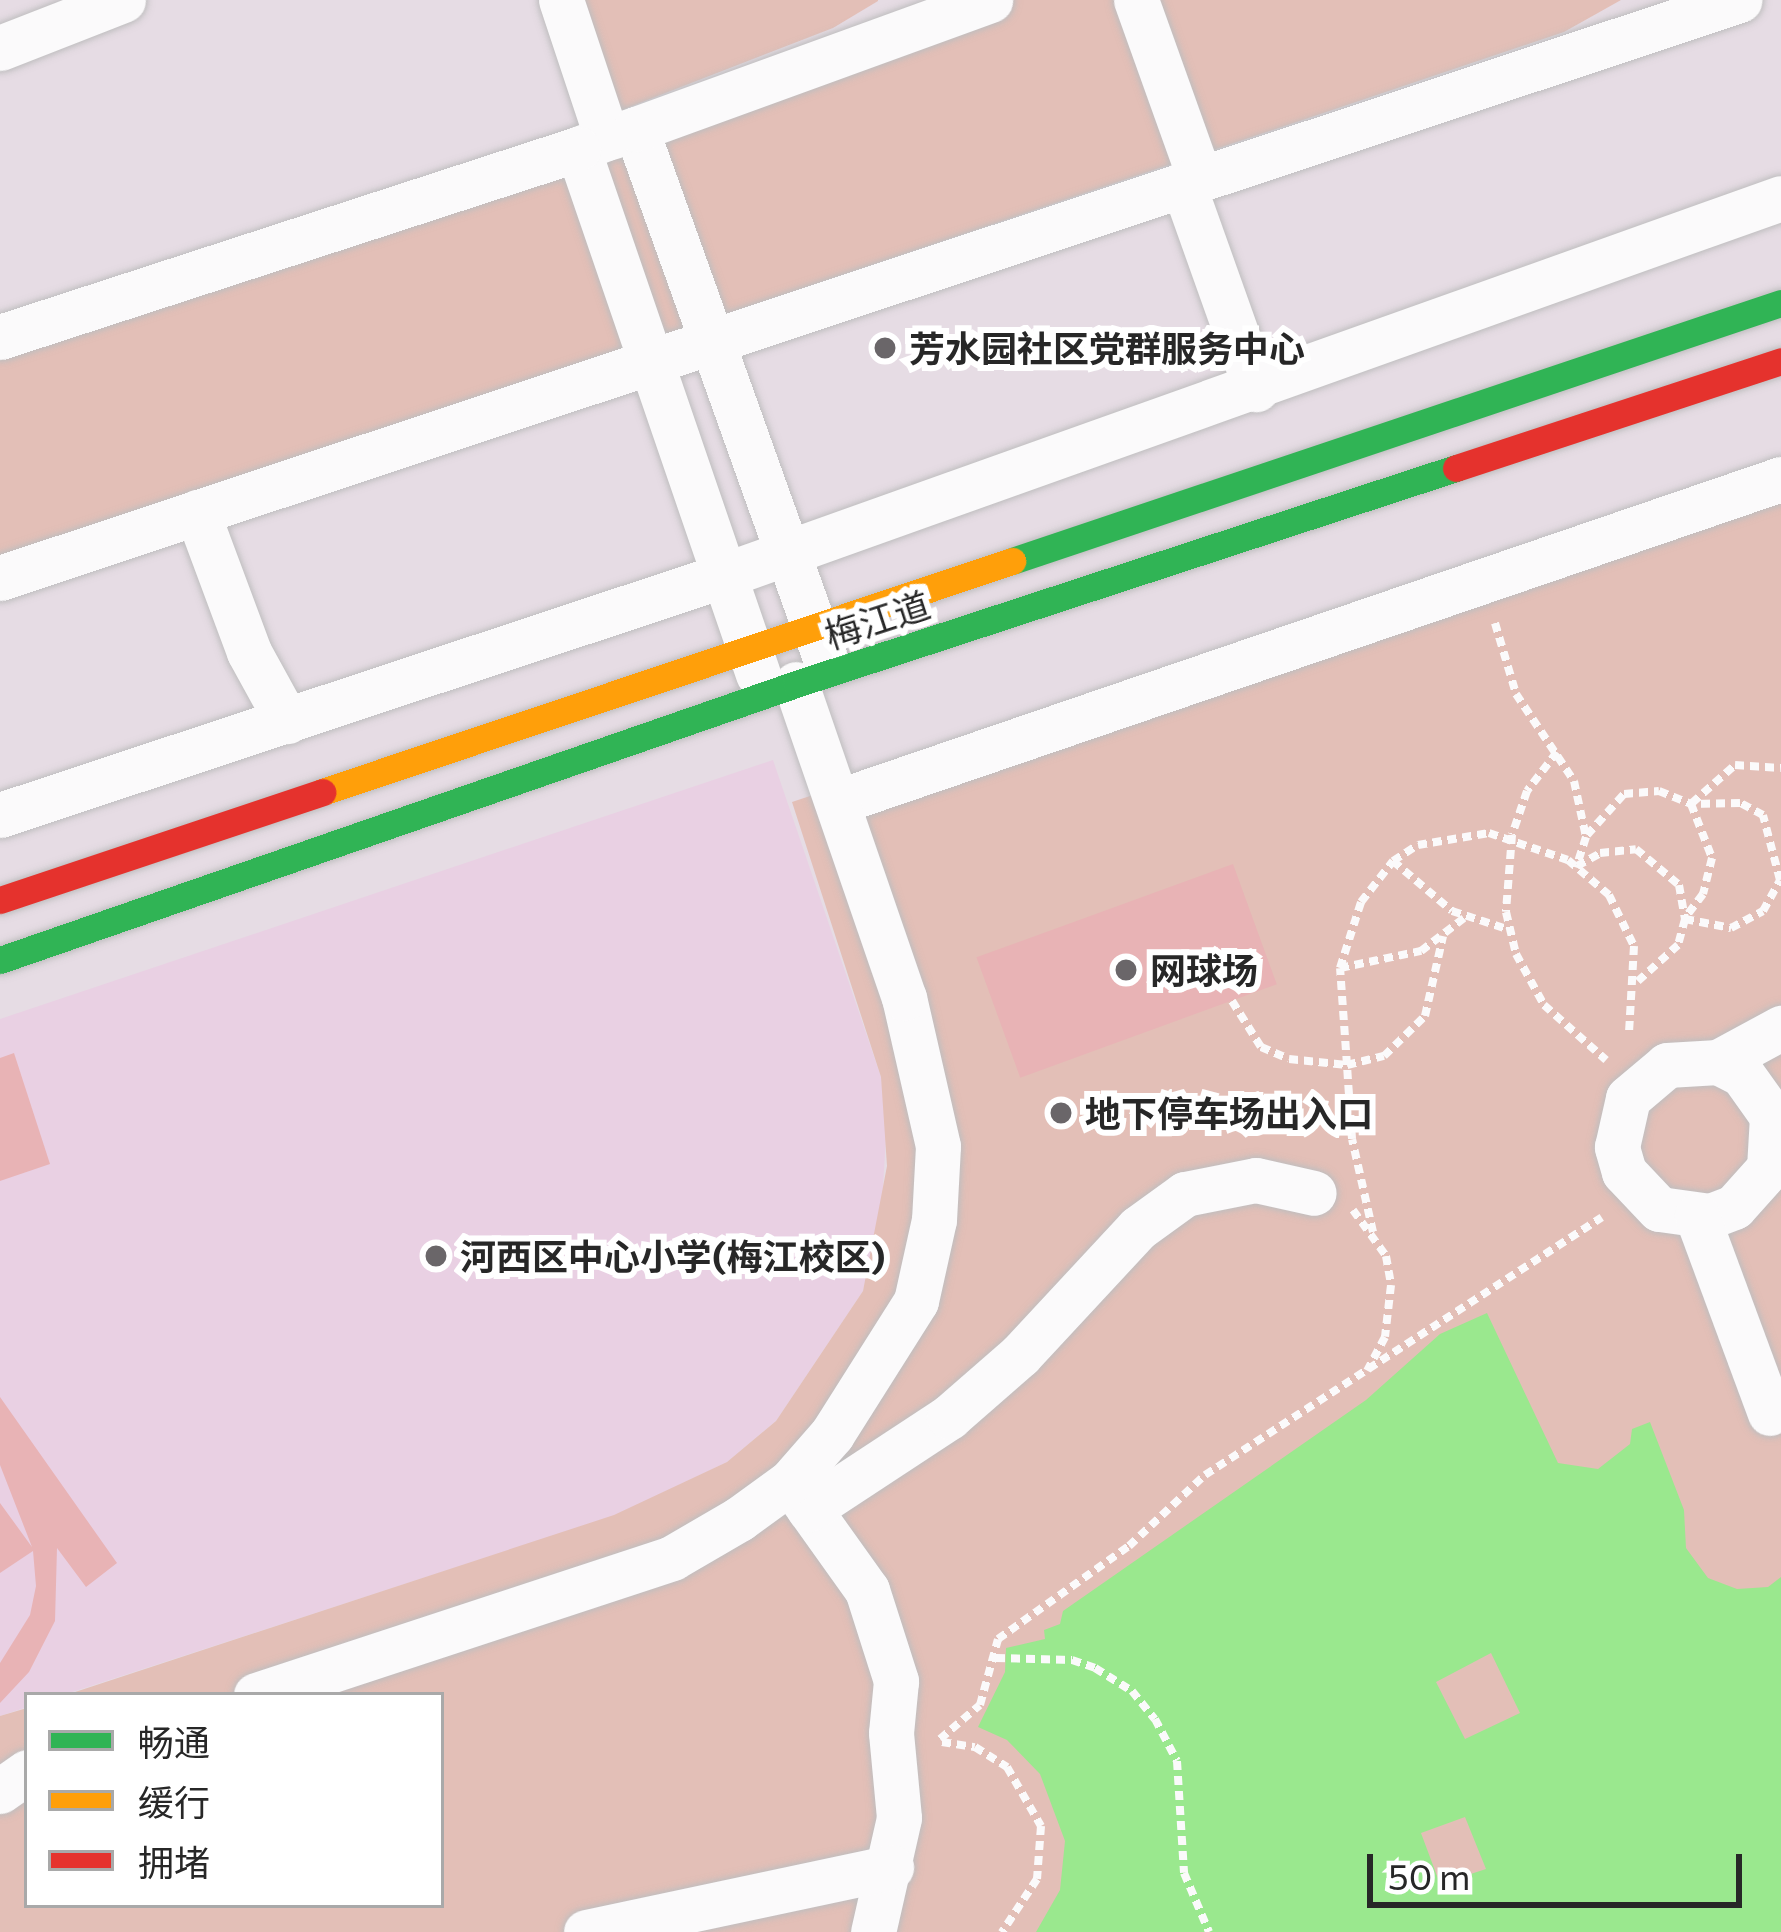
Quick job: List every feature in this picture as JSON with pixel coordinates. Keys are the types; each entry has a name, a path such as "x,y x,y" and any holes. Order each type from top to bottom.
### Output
{"street":[{"path":"0,48 123,0"},
{"path":"561,0 607,138 650,361 722,576 748,650 797,684"},
{"path":"0,337 607,138 934,10 990,0"},
{"path":"1136,0 1256,389"},
{"path":"0,578 1740,0"},
{"path":"607,138 711,341 815,628 797,684 922,1074 938,1146 934,1220 916,1301 878,1371 799,1495"},
{"path":"0,815 786,554 1781,198"},
{"name":"梅江道","path":"0,900 1781,303"},
{"name":"梅江道","path":"0,960 797,684 1781,361"},
{"path":"836,802 1781,479"},
{"path":"196,512 249,652 287,721"},
{"path":"1718,1063 1760,1093 1775,1143 1755,1190 1735,1207 1697,1216 1659,1209 1638,1193 1616,1147 1628,1077 1667,1065 1718,1063 1781,1028"},
{"path":"265,1692 672,1558 949,1417 1020,1355 1138,1228 1185,1194 1219,1181 1256,1180 1313,1193"},
{"path":"1697,1216 1770,1413"},
{"path":"799,1495 887,1634 896,1681 891,1733 899,1818 873,1932"},
{"path":"586,1932 891,1867"}],"path":[{"path":"1486,580 1516,694 1574,781 1586,837"},
{"path":"1557,752 1527,791 1512,835 1504,880 1510,930 1544,1005 1628,1077"},
{"path":"1691,804 1735,765 1781,768"},
{"path":"1576,867 1586,837 1624,794 1659,791 1691,804 1740,803 1762,815 1780,880 1762,911 1731,928 1685,919"},
{"path":"1638,980 1678,945 1685,919 1703,894 1712,858 1691,804"},
{"path":"1373,1232 1352,1139 1340,968 1361,902 1393,861 1443,836 1512,835 1576,867 1609,895 1626,925 1638,980 1628,1077"},
{"path":"1576,867 1600,853 1636,849 1655,858 1679,885 1685,919"},
{"path":"1393,861 1464,918 1510,930"},
{"path":"1340,968 1421,951 1464,918"},
{"path":"1232,1000 1262,1047 1317,1065 1347,1065 1384,1056 1425,1016 1443,936"},
{"path":"1313,1193 1352,1209 1386,1256 1390,1318 1367,1372"},
{"path":"1002,1932 1024,1908 1041,1863 1032,1801 990,1755 934,1743 980,1705 998,1639 1129,1546 1205,1474 1638,1193"},
{"path":"996,1658 1047,1658 1095,1669 1132,1691 1155,1719 1177,1761 1188,1892 1209,1932"}],"shaded area":[{"path":"575,0 878,1 833,28 614,113"},
{"path":"986,0 1621,0 1564,32 0,558 0,316"},
{"path":"1781,471 1781,1932 0,1932 0,1716 24,1709 24,1908 444,1908 444,1692 75,1692 614,1515 727,1462 776,1421 863,1291 887,1166 881,1077 792,802"},
{"name":"河西区中心小学(梅江校区)","path":"773,760 881,1077 887,1120 881,1220 863,1291 776,1421 727,1462 614,1516 72,1692 24,1692 24,1708 0,1716 0,1019"},
{"name":"网球场","path":"1233,864 1277,984 1020,1078 976,957"},
{"path":"14,1053 50,1164 0,1181 0,1058"},
{"path":"1487,1313 1558,1463 1598,1469 1630,1444 1632,1429 1650,1422 1684,1510 1686,1548 1708,1578 1737,1589 1768,1587 1781,1577 1781,1932 1036,1932 1060,1890 1065,1841 1040,1774 1007,1740 978,1727 1005,1672 1006,1648 1045,1639 1044,1630 1060,1624 1063,1611 1366,1400 1440,1334","holes":["1491,1653 1520,1713 1465,1739 1436,1682","1465,1817 1486,1869 1440,1884 1421,1833"]},
{"path":"0,1397 117,1563 86,1587 57,1548 55,1621 29,1672 0,1703 0,1663 30,1615 36,1586 33,1551 0,1573 0,1503 32,1547 0,1465"}],"traffic: fast":[{"path":"1012,561 1781,303"},
{"path":"0,960 796,684 1456,468"}],"traffic: slow":[{"path":"322,792 1012,561"}],"traffic: jam":[{"path":"1456,468 1781,361"},
{"path":"0,900 322,792"}],"place":[{"name":"芳水园社区党群服务中心","path":"885,348"},
{"name":"网球场","path":"1126,970"},
{"name":"地下停车场出入口","path":"1061,1113"},
{"name":"河西区中心小学(梅江校区)","path":"436,1256"}]}
